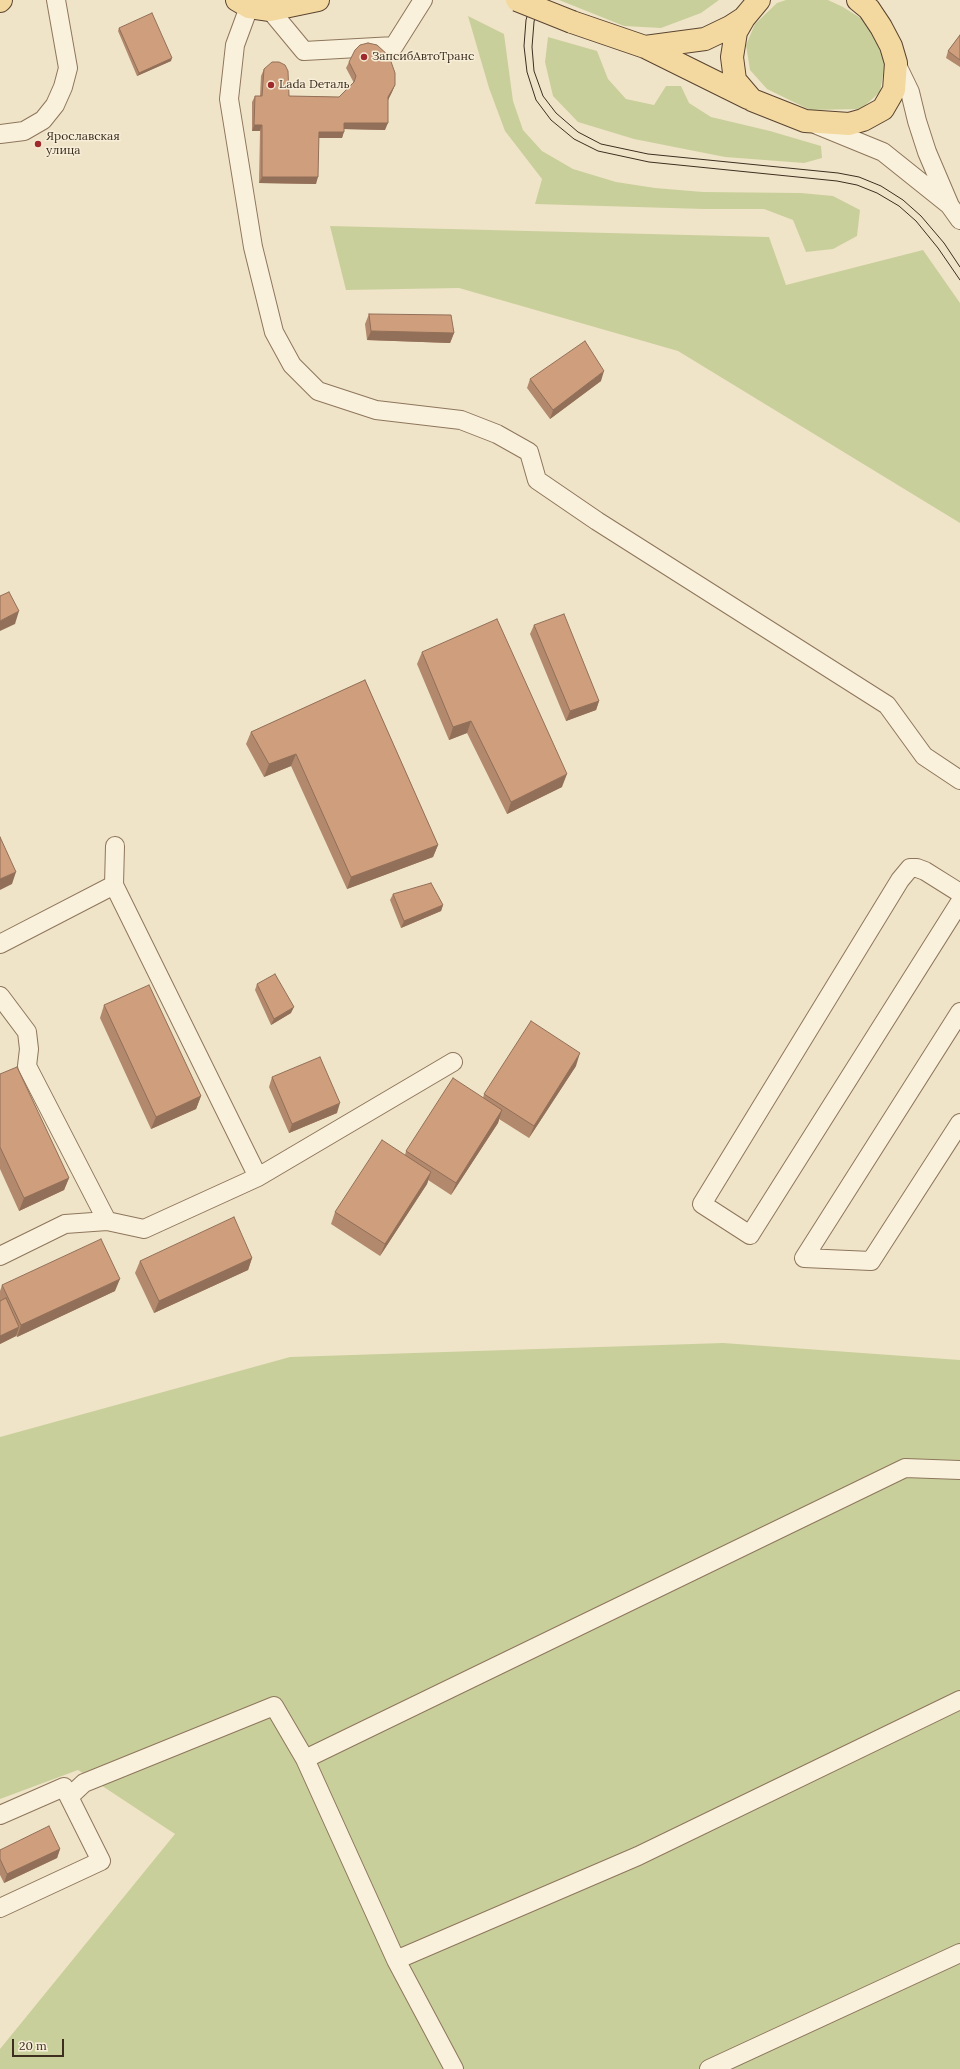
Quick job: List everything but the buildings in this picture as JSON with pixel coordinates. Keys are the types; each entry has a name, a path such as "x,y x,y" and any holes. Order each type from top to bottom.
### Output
{"main road":[{"path":"252,6 318,0"},
{"path":"517,0 572,22 645,47 752,100 806,121 849,124 863,120 883,110 894,90 896,63 891,46 881,27 869,10 858,0"},
{"path":"645,47 705,39 730,27 754,5"},
{"path":"752,100 735,80 732,57 736,32 754,5"}],"street":[{"path":"0,134 24,131 43,120 55,105 68,68 56,0"},
{"path":"423,0 394,46 304,51 252,6 235,45 229,99 253,247 274,332 292,365 318,391 376,410 461,420 497,434 529,452 537,480 597,521 887,705 924,756 960,780"},
{"path":"896,63 910,92 916,121 927,152 957,213"},
{"path":"806,121 883,152 957,213"},
{"path":"115,846 114,885 258,1177"},
{"path":"960,893 925,871 917,868 910,868 900,880 702,1204 750,1235 960,902"},
{"path":"0,944 114,885"},
{"path":"0,996 27,1032 29,1049 27,1066 107,1222"},
{"path":"960,1012 804,1258 872,1261 960,1123"},
{"path":"1,1252 65,1224 107,1222 144,1229 258,1177 453,1062"},
{"path":"305,1759 905,1468 960,1470"},
{"path":"396,1960 638,1856 960,1700"},
{"path":"69,1797 84,1783 274,1706 305,1759 396,1960 454,2069"},
{"path":"0,1814 64,1787 101,1861 0,1908"},
{"path":"709,2069 960,1953"}],"green space":[{"path":"559,0 719,0 701,13 661,28 624,26"},
{"path":"786,0 828,0 843,7 862,19 874,37 885,62 880,92 861,109 810,110 767,89 750,70 746,45 755,24 777,3"},
{"path":"468,16 504,34 513,101 523,130 542,151 573,169 616,182 655,188 703,192 801,193 833,196 860,210 857,236 833,249 806,252 793,220 764,209 704,209 535,204 542,179 505,131 489,88"},
{"path":"548,37 597,51 608,79 626,99 654,105 666,86 681,86 689,103 711,117 770,131 821,146 822,158 804,163 725,157 634,139 578,122 553,96 545,62"},
{"path":"330,226 769,237 786,285 923,250 960,303 960,523 678,351 459,288 346,290"},
{"path":"723,1343 960,1360 960,2069 0,2069 0,2049 175,1834 78,1770 0,1799 0,1437 290,1357"}],"tram line":[{"path":"532,0 526,20 524,46 527,72 536,100 551,120 574,139 598,151 649,162 837,181 857,185 877,193 899,206 916,221 938,248 960,280"},
{"path":"539,0 534,22 532,47 534,71 543,96 556,113 578,132 601,144 648,154 838,173 859,177 881,186 903,200 921,216 944,243 960,267"}],"place":[{"name":"ЗапсибАвтоТранс","path":"364,57"},
{"name":"Lada Dеталь","path":"271,85"},
{"name":"Ярославская улица","path":"38,144"}]}
